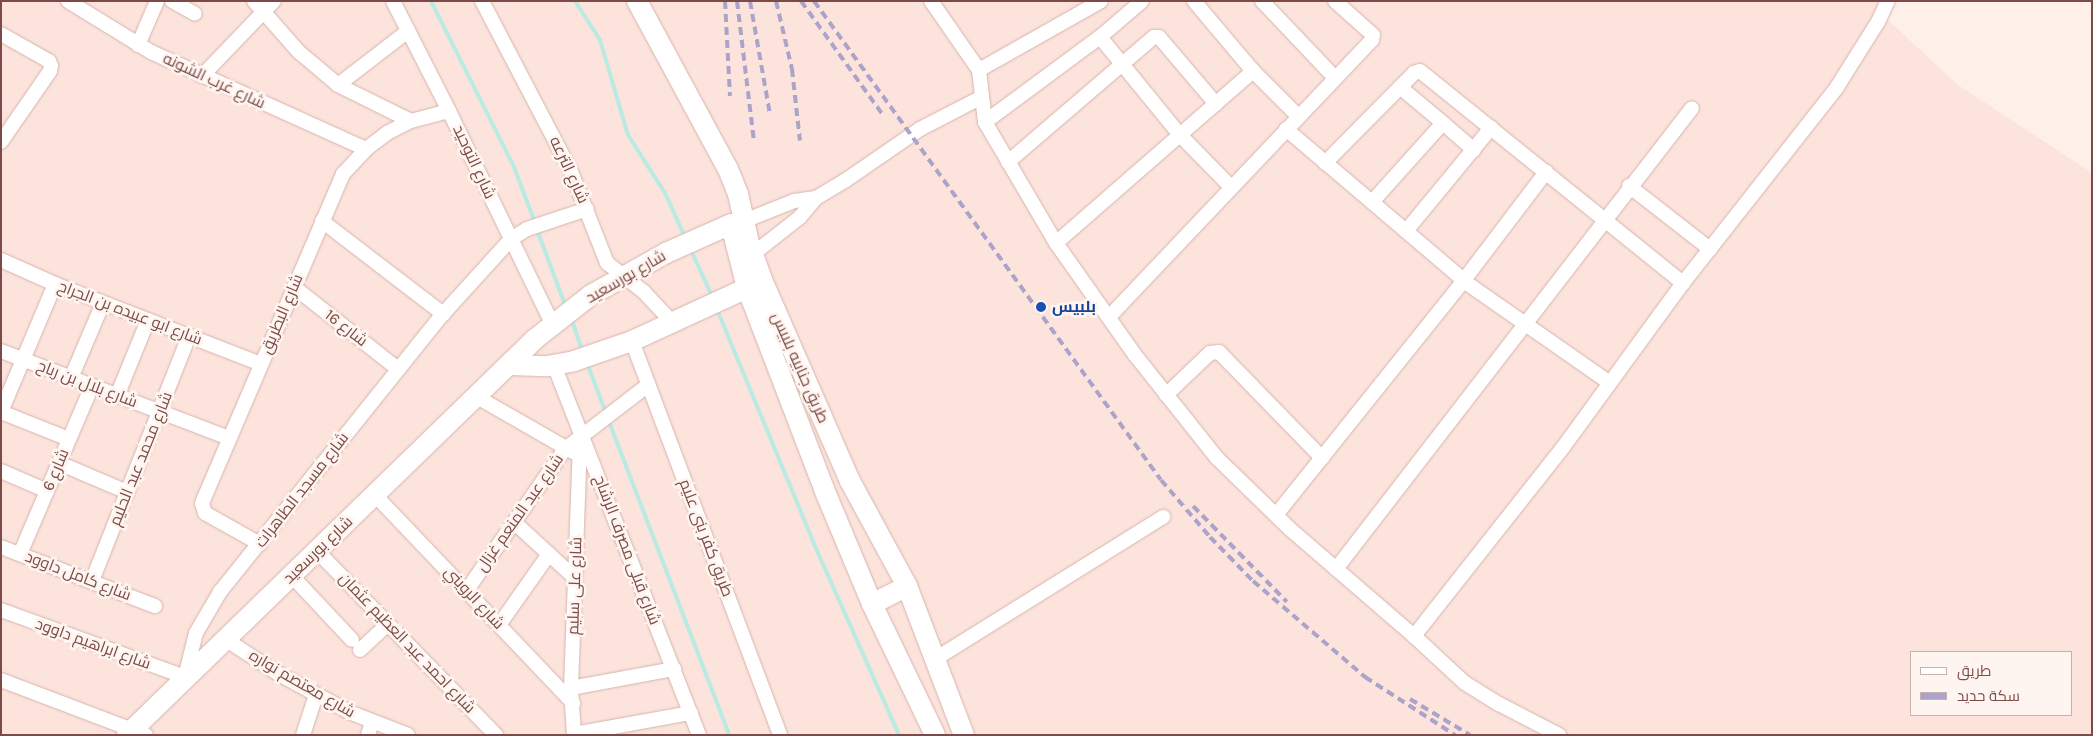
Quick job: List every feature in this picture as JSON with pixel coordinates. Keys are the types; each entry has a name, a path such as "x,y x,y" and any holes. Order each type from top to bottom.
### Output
{"main road":[{"name":"طريق جنابيه بلبيس","path":"622,1 706,150 737,223 753,254 763,282 838,456 907,586 964,735"},
{"name":"طريق جنابيه بلبيس","path":"637,1 728,169 737,223 741,290 872,604 935,735"},
{"name":"شارع بورسعيد","path":"135,733 185,678 535,339 591,295 666,253 737,223"},
{"path":"510,365 554,365 574,361 622,344 741,290"},
{"path":"872,604 907,586"}],"street":[{"name":"شارع غرب الشونه","path":"68,1 138,44 202,76 366,149"},
{"path":"138,44 157,1"},
{"path":"172,1 195,14"},
{"path":"202,76 258,6 274,1"},
{"name":"شارع التوحيد","path":"393,1 516,236 554,324"},
{"name":"شارع الترعه","path":"482,1 558,145 587,209 605,261 644,292 672,322"},
{"path":"930,1 980,70 985,122 1056,243 1166,395 1217,458 1276,515 1414,636 1465,684 1559,735"},
{"path":"980,70 1101,1"},
{"path":"985,122 1100,37 1142,1"},
{"path":"1194,1 1253,72 1298,116"},
{"path":"1262,1 1335,78"},
{"path":"1109,317 1373,38 1336,1"},
{"path":"1414,636 1564,446 1683,283 1836,87 1878,22 1888,1"},
{"path":"258,6 299,52 338,85 411,121"},
{"path":"338,85 408,31"},
{"path":"1,34 49,61 51,69 1,142"},
{"path":"1008,162 1157,36 1216,104"},
{"path":"1100,37 1180,135 1231,187"},
{"path":"1056,243 1253,72"},
{"path":"1325,163 1414,73 1424,72 1683,283"},
{"path":"1400,87 1474,150"},
{"path":"753,254 800,217 816,198 846,180 920,129 982,96"},
{"path":"1336,568 1526,324 1629,186 1692,108"},
{"name":"شارع البطريق","path":"260,544 205,513 202,509 202,503 322,221 343,174 366,149 387,133 411,121 450,110"},
{"path":"1372,202 1443,123"},
{"path":"1406,231 1492,128"},
{"path":"1286,130 1464,280 1610,383"},
{"path":"1276,515 1464,280 1546,172"},
{"path":"1629,186 1710,249"},
{"path":"737,223 794,201 816,198"},
{"name":"شارع مسجد الطاهرات","path":"185,678 196,633 207,612 443,314 516,236 587,209"},
{"path":"322,221 443,314"},
{"name":"شارع ابو عبيده بن الجراح","path":"1,260 55,284 261,364"},
{"path":"55,284 1,412 69,439"},
{"name":"شارع 16","path":"294,287 398,369"},
{"path":"71,378 103,302"},
{"path":"117,396 148,320"},
{"name":"شارع محمد عبد الحليم","path":"92,581 189,336"},
{"name":"طريق كفر بنى عليم","path":"622,344 648,385 780,735"},
{"name":"شارع بلال بن رباح","path":"1,351 229,438"},
{"path":"1166,395 1210,353 1220,352 1322,458"},
{"name":"شارع قبلى مصرف الرشاح","path":"554,365 585,434 700,735"},
{"name":"شارع عبد المنعم غزال","path":"467,590 565,449 648,385"},
{"name":"شارع 6","path":"20,554 92,386"},
{"path":"477,397 565,449 579,452"},
{"name":"شارع على سليم","path":"574,734 572,696 579,452 585,434"},
{"path":"59,463 127,492"},
{"path":"1,471 47,491"},
{"name":"شارع الرويني","path":"374,494 499,625 572,696"},
{"path":"935,659 1163,517"},
{"path":"514,522 575,578"},
{"name":"شارع كامل داوود","path":"1,547 155,606"},
{"name":"شارع احمد عبد العظيم عثمان","path":"317,551 496,735"},
{"path":"499,625 549,554"},
{"path":"292,575 356,645 388,624"},
{"name":"شارع ابراهيم داوود","path":"1,610 185,678"},
{"name":"شارع معتصم نواره","path":"226,639 277,673 370,728 408,735"},
{"path":"572,696 674,669"},
{"path":"1,680 135,733"},
{"path":"303,735 316,695"},
{"path":"574,734 631,730 691,713"}],"shaded area":[{"path":"1,1 1883,1 1878,11 1958,85 2092,173 2092,735 1,735"}],"waterway":[{"path":"431,1 514,167 535,223"},
{"path":"575,1 600,40 628,135 665,193 685,237"},
{"path":"537,230 566,307"},
{"path":"690,248 712,296"},
{"path":"716,307 814,544 899,735"},
{"path":"571,318 583,352"},
{"path":"587,363 606,413"},
{"path":"608,419 729,735"}],"railway":[{"path":"725,1 730,96"},
{"path":"737,1 754,141"},
{"path":"750,1 770,115"},
{"path":"776,1 792,69 800,141"},
{"path":"801,1 883,115"},
{"path":"814,1 1161,480 1210,537 1253,581 1365,677 1455,735"},
{"path":"1193,506 1287,602"},
{"path":"1410,699 1470,735"}],"place":[{"name":"بلبيس","path":"1041,307"}]}
